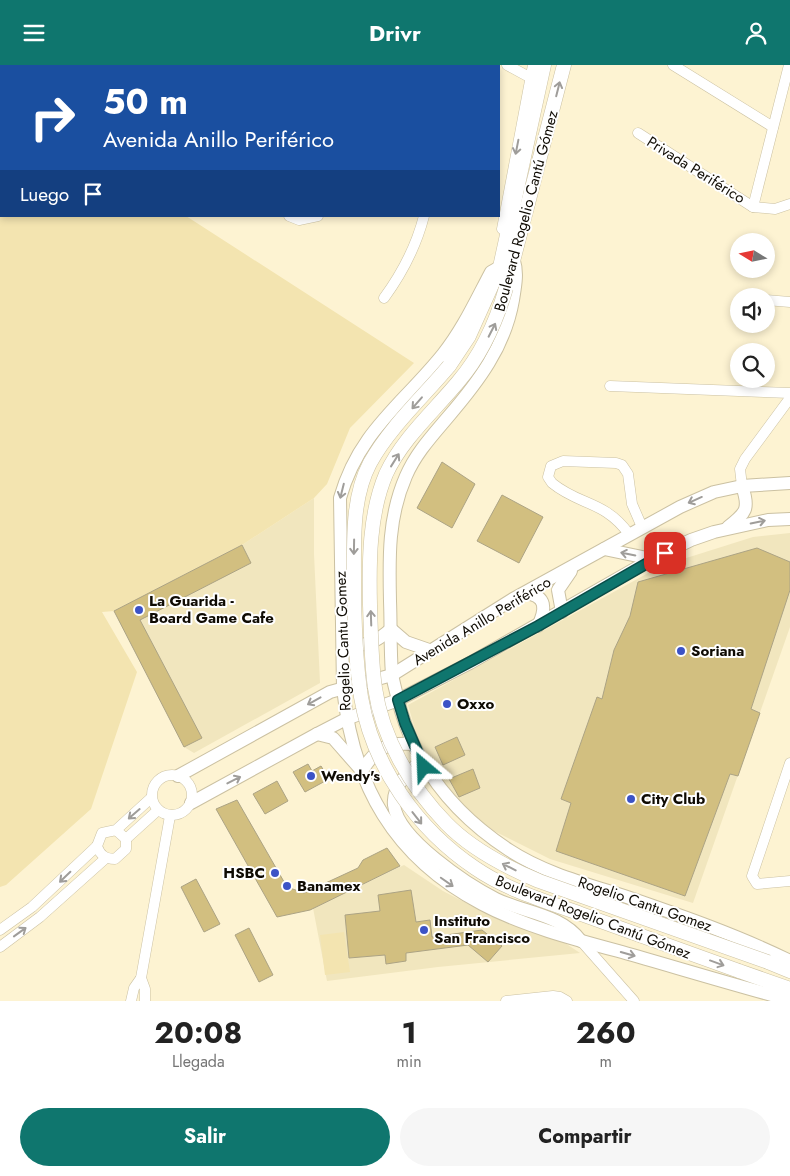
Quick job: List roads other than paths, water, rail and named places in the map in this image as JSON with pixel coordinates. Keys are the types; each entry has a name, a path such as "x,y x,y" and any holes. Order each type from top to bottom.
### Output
{"main road":[{"name":"Boulevard Rogelio Cantú Gómez","path":"544,65 500,267 469,336 449,366 388,437 370,463 360,489 354,544 358,664 361,697 369,729 384,765 401,796 421,823 475,869 526,894 790,989"},
{"name":"Boulevard Rogelio Cantú Gómez","path":"564,65 497,320 481,351 460,380 403,447 387,473 377,500 369,575 374,680 383,722 398,756 423,795 447,824 507,867 539,881 790,971"}],"street":[{"path":"509,65 531,78"},
{"path":"504,248 500,235 532,65"},
{"path":"673,65 773,127"},
{"path":"789,65 753,207 775,209 790,204"},
{"name":"Privada Periférico","path":"638,133 753,207"},
{"path":"292,217 299,220 313,217"},
{"path":"384,299 403,272 418,238 424,217"},
{"name":"Rogelio Cantu Gomez","path":"513,261 516,267 514,291 510,315 503,338 490,364 472,389 420,449 396,500 391,523 389,560 392,675 398,700 413,744 421,762 459,812 511,852 543,868 693,920 755,944 790,961"},
{"name":"Rogelio Cantu Gomez","path":"500,267 491,272 461,329 442,355 365,441 346,478 340,498 343,688 346,719 362,771 394,834 432,872 483,905 581,941 790,999"},
{"path":"775,301 790,302"},
{"path":"610,386 790,393"},
{"path":"726,529 745,512 747,505 740,469 745,459 790,398"},
{"path":"629,534 616,517 552,483 548,477 551,466 563,461 608,462 622,465 628,474 632,504 642,527"},
{"name":"Avenida Anillo Periférico","path":"178,776 330,693 392,675 526,593 629,534 714,492 742,486 790,483"},
{"name":"Avenida Anillo Periférico","path":"190,803 346,719 398,700 538,626 652,559 691,540 726,529 768,520 790,519"},
{"path":"604,549 652,559"},
{"path":"562,612 558,590 574,567"},
{"path":"526,593 540,597 544,603 544,609 538,626"},
{"path":"342,637 355,643 371,643 391,629 406,642 432,651"},
{"path":"317,734 333,738 362,771 381,748 400,743 413,744"},
{"path":"421,762 405,776 394,799 394,806 399,819 412,836 430,855 475,888 498,900 566,925 634,1001"},
{"path":"790,763 752,876 758,884 790,881"},
{"path":"0,930 32,907 97,846 102,833 116,829 151,798 153,788 159,780 168,775 178,776 190,787 190,803 185,811 170,816 158,810 151,798"},
{"path":"97,846 101,855 106,858 115,859 124,853 126,839 158,810"},
{"path":"131,1001 140,978 170,816"},
{"path":"116,829 126,839"},
{"path":"0,947 40,917 106,858"},
{"path":"32,907 40,917"},
{"path":"140,978 145,989 145,1001"},
{"path":"506,1001 553,996 567,1001"}],"place":[{"name":"La Guarida - Board Game Cafe","path":"139,610"},
{"name":"Soriana","path":"681,651"},
{"name":"Oxxo","path":"447,704"},
{"name":"Wendy's","path":"311,776"},
{"name":"City Club","path":"631,799"},
{"name":"HSBC","path":"275,873"},
{"name":"Banamex","path":"287,886"},
{"name":"Instituto San Francisco","path":"424,930"}]}
